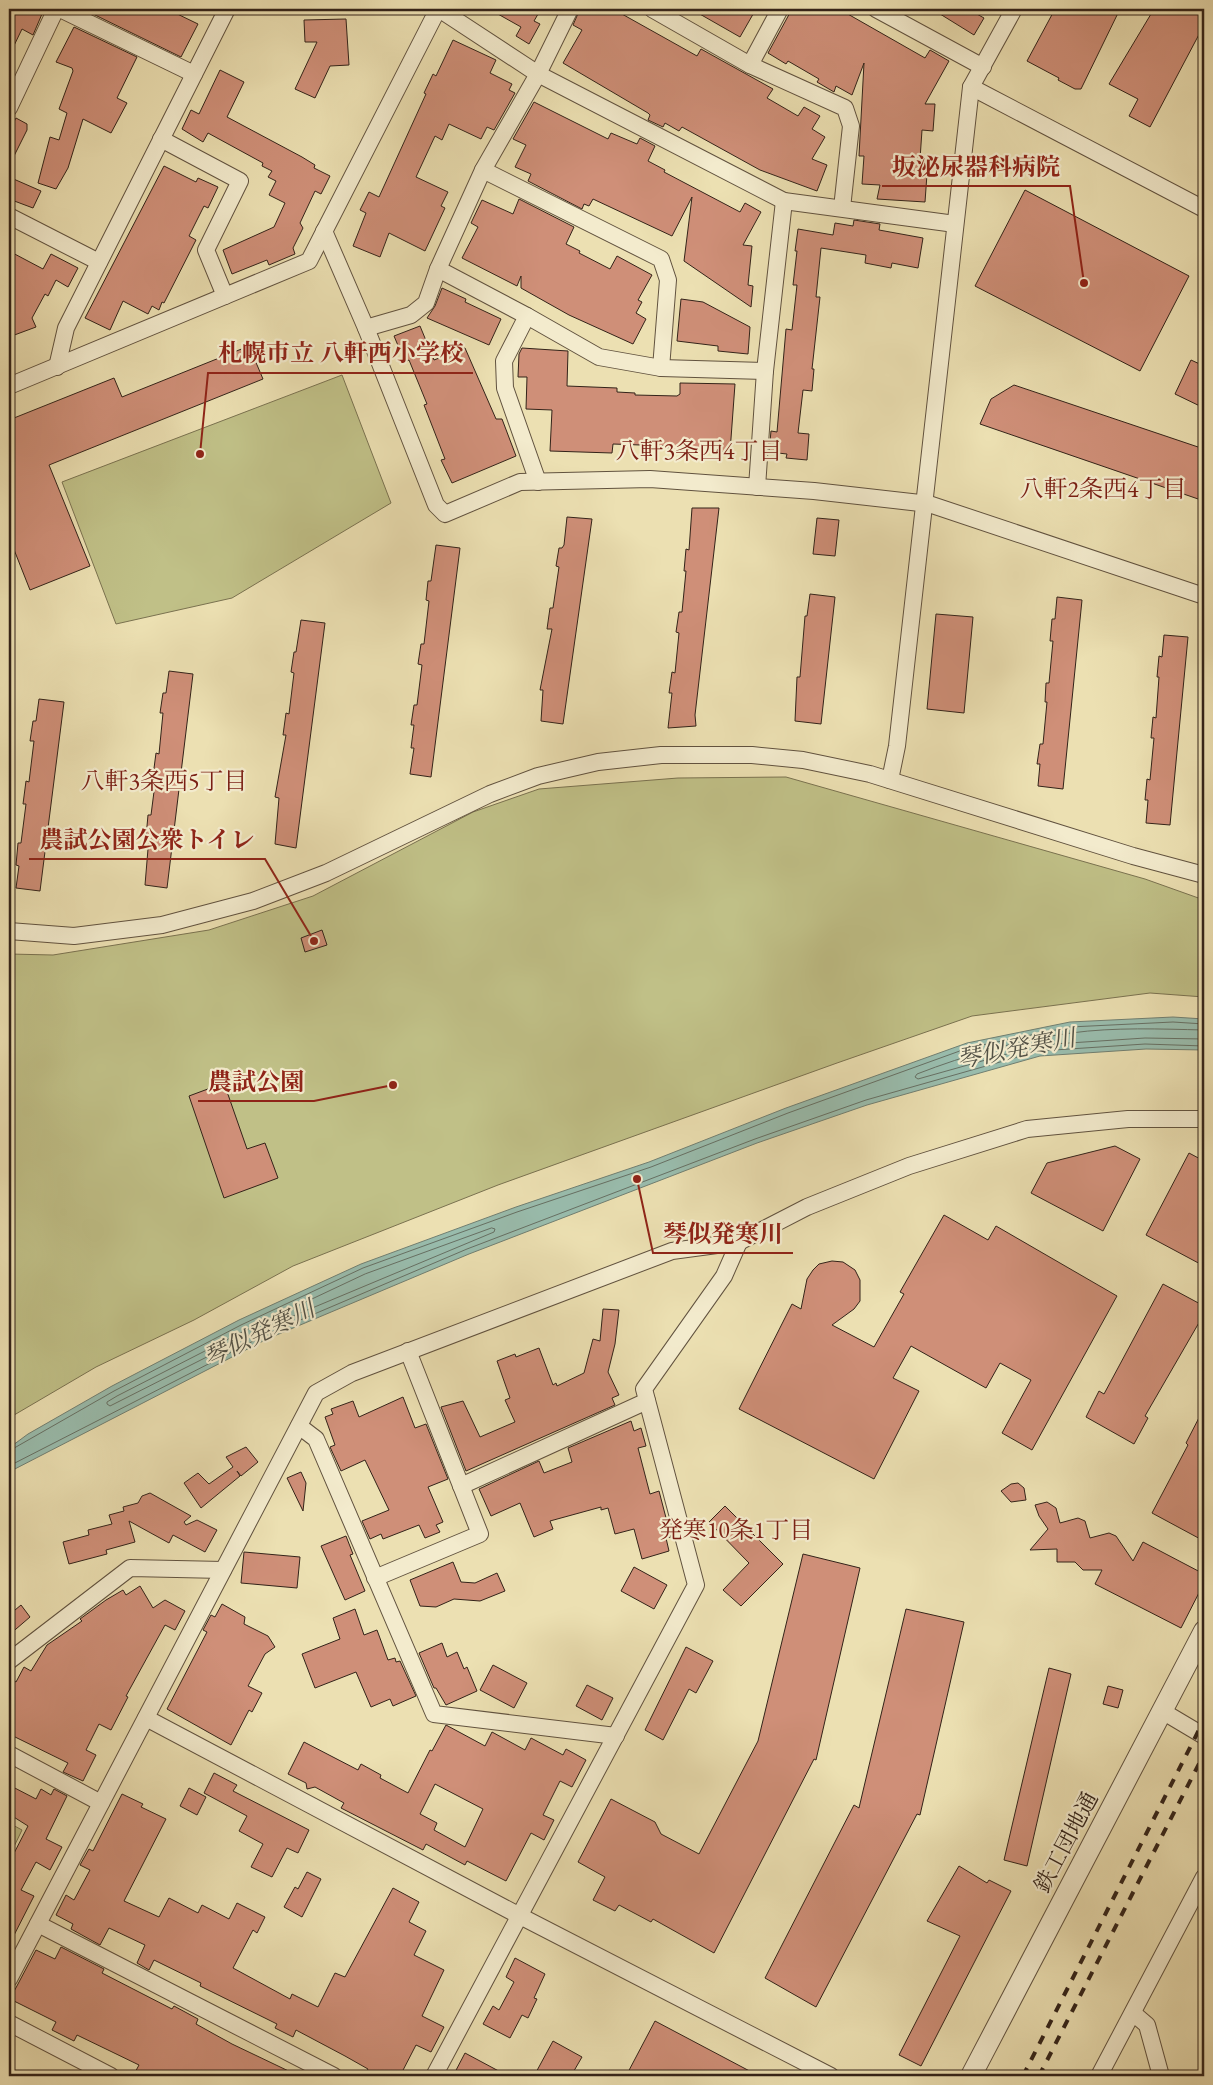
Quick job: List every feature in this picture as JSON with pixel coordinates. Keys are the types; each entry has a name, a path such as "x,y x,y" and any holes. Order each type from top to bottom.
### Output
{"street":[{"path":"10,100 58,9 194,74"},
{"path":"57,367 66,328 227,9"},
{"path":"9,386 309,261 439,9 538,74 784,201 955,224"},
{"path":"366,328 411,315 426,304 438,270 483,170 538,74 570,9"},
{"path":"652,9 750,65 845,108 851,126 842,208"},
{"path":"750,65 780,9"},
{"path":"876,9 982,66"},
{"path":"890,780 897,746 971,87 1014,9"},
{"path":"971,87 1204,209"},
{"path":"161,139 240,182 206,250 225,296"},
{"path":"483,170 661,259 668,280 661,368"},
{"path":"757,487 765,371 784,201"},
{"path":"9,216 99,262"},
{"path":"324,231 366,328 436,505 445,514 520,482 650,479 923,503 1204,596"},
{"path":"438,270 527,316 599,357 661,368 765,371"},
{"path":"527,316 504,361 506,388 538,482"},
{"path":"9,931 83,935 162,925 253,901 326,873 490,794 538,776 598,762 661,755 752,755 803,760 890,780 1133,856 1204,876"},
{"path":"9,1979 316,1393 352,1373 672,1251 739,1242 808,1207 909,1166 1027,1129 1128,1119 1204,1119"},
{"path":"434,2076 696,1585 644,1389 724,1276 739,1242"},
{"path":"375,1578 480,1534 408,1352"},
{"path":"461,1486 648,1401"},
{"path":"299,1426 316,1439 434,1714 616,1736"},
{"path":"9,1660 130,1568 223,1570"},
{"name":"鉄工団地通","path":"971,2076 1204,1631"},
{"path":"1162,1711 1204,1736"},
{"path":"146,1718 520,1916 831,2076"},
{"path":"9,1754 101,1803"},
{"path":"1099,2076 1204,1877"},
{"path":"38,1924 334,2076"},
{"path":"1133,2012 1147,2025 1161,2076"},
{"path":"9,2023 111,2076"}],"green space":[{"path":"342,375 391,503 232,598 116,624 62,482"},
{"path":"786,777 1145,879 1204,900 1204,997 1150,993 972,1016 837,1063 498,1185 293,1266 194,1320 96,1367 9,1418 9,954 53,955 209,930 313,896 473,812 539,789 678,778"},
{"path":"9,1823 22,1830 9,1857"}],"water":[{"path":"1173,1017 1204,1019 1204,1050 1146,1049 1040,1056 867,1105 757,1143 469,1254 267,1339 9,1472 9,1448 28,1434 112,1386 239,1320 361,1264 516,1207 649,1162 786,1108 967,1043 1070,1022"}],"building":[{"path":"9,9 31,9 42,14 33,35 22,29 9,56"},
{"path":"96,9 167,9 198,24 181,57 93,14"},
{"path":"489,9 541,9 534,21 540,24 529,44 516,36 521,27"},
{"path":"580,9 613,9 697,56 701,49 773,89 767,98 798,116 804,107 820,116 812,129 825,137 812,159 827,165 817,191 760,170 682,127 679,131 665,123 663,127 648,120 650,115 648,113 563,63 582,30 573,25"},
{"path":"691,9 756,9 740,37"},
{"path":"792,9 839,9 925,58 930,50 949,61 925,104 935,104 933,131 922,130 919,174 927,174 925,202 877,199 880,185 862,184 864,156 859,156 864,63 852,95 836,86 834,92 817,82 819,79 788,61 786,64 768,53"},
{"path":"932,9 968,9 984,18 974,35"},
{"path":"1055,9 1120,9 1081,89 1075,89 1027,61"},
{"path":"1154,9 1204,9 1204,25 1150,127 1129,116 1138,99 1109,84"},
{"path":"346,19 349,65 330,66 315,98 295,89 317,42 305,42 304,20"},
{"path":"74,27 137,57 117,98 127,103 111,133 83,119 68,168 56,189 38,183 50,137 59,140 67,113 59,109 73,71 72,68 56,62"},
{"path":"453,40 496,60 490,73 512,84 509,90 515,93 494,130 487,127 481,139 449,124 442,140 435,136 416,177 448,192 441,206 445,208 425,251 389,233 380,257 353,246 366,213 360,210 369,192 379,197 426,94 424,93 433,74 436,76"},
{"path":"220,70 244,82 227,117 302,157 315,165 314,168 330,176 321,194 315,191 300,223 303,228 293,248 295,254 269,265 267,260 232,274 223,250 274,227 285,203 269,195 276,181 268,177 272,171 262,166 263,163 208,133 203,142 182,129 191,110 199,114"},
{"path":"534,102 608,139 611,133 637,144 640,138 655,146 648,161 665,170 664,172 740,212 745,203 761,212 743,245 752,246 748,285 753,286 751,307 684,261 692,197 672,236 593,199 589,206 584,204 582,209 528,181 531,174 515,167 526,145 513,139"},
{"path":"16,118 27,124 27,130 9,166 9,131"},
{"path":"164,166 196,182 198,178 218,187 208,208 204,206 189,236 196,240 159,310 152,306 148,314 123,301 110,330 85,318"},
{"path":"9,177 41,191 33,208 9,199"},
{"path":"1025,190 1189,276 1140,371 975,286"},
{"path":"519,199 574,227 566,244 580,251 579,253 610,269 617,256 652,275 638,300 642,302 636,313 646,319 633,344 569,315 521,288 521,276 517,286 462,258 478,227 471,223 482,200 513,214"},
{"path":"854,220 880,224 879,230 923,238 918,268 892,263 891,268 865,263 866,255 821,248 816,297 820,297 812,369 814,369 812,391 803,390 798,433 809,434 807,460 786,458 787,454 769,452 771,431 777,432 786,329 792,330 797,285 793,285 798,229 833,235 835,223 853,226"},
{"path":"9,251 43,269 51,254 78,268 68,287 56,280 48,296 45,294 32,318 36,327 9,337"},
{"path":"442,288 466,299 465,302 501,319 489,345 427,318 435,306"},
{"path":"681,299 703,302 750,327 748,354 718,351 718,346 677,341"},
{"path":"420,326 434,360 465,348 496,419 502,419 516,456 452,483 441,460 445,459 424,405 427,404 409,360 405,362 394,336"},
{"path":"249,346 263,379 49,465 90,566 30,590 9,537 9,420 114,378 122,397"},
{"path":"522,348 568,351 567,386 617,388 617,392 635,393 635,395 677,396 680,394 680,383 735,384 730,452 668,449 668,446 613,444 612,453 550,451 552,410 526,409 527,377 518,377 519,354"},
{"path":"1191,360 1204,366 1204,408 1175,394"},
{"path":"1014,385 1204,449 1204,501 980,424 991,399"},
{"path":"692,508 719,508 695,715 696,726 668,728 672,693 669,693 672,672 675,673 679,633 676,632 679,612 682,612 686,549 689,550"},
{"path":"567,517 592,519 563,724 541,721 543,690 540,690 552,629 547,629 550,608 553,608 559,567 556,566 559,548 562,548 564,545"},
{"path":"817,518 839,520 835,556 813,554"},
{"path":"436,545 460,548 431,777 410,774 414,748 411,748 414,725 411,725 414,705 417,705 422,665 418,664 421,644 424,644 429,601 426,600 428,581 431,581"},
{"path":"810,594 835,597 821,724 795,721 797,677 800,677 805,616 807,616"},
{"path":"1057,597 1082,600 1063,789 1038,786 1040,764 1037,764 1040,744 1043,744 1047,702 1045,702 1046,683 1049,683 1053,641 1050,641 1052,619 1055,619"},
{"path":"936,614 973,617 964,713 927,709"},
{"path":"301,620 325,623 296,848 275,844 279,798 275,797 286,735 283,735 286,713 289,714 294,673 291,672"},
{"path":"1164,635 1188,637 1170,825 1146,823 1148,800 1145,800 1147,779 1150,780 1154,738 1151,738 1153,717 1156,718 1159,656 1162,657"},
{"path":"169,671 193,674 167,888 145,885 149,837 146,837 148,815 151,815 156,776 153,776 156,753 159,754 163,713 160,713 163,693 166,693"},
{"path":"39,699 64,702 40,891 16,888 19,866 16,865 18,843 21,843 26,804 23,804 26,781 29,782 34,741 30,741 33,721 36,721"},
{"path":"322,930 327,945 305,952 301,938"},
{"path":"224,1083 247,1149 265,1143 278,1178 224,1198 189,1096"},
{"path":"1115,1146 1140,1159 1103,1231 1031,1193 1047,1163"},
{"path":"1189,1153 1204,1161 1204,1266 1146,1235"},
{"path":"944,1215 988,1240 996,1226 1117,1296 1032,1450 1002,1433 1031,1380 1000,1363 986,1388 911,1346 893,1378 919,1391 874,1479 739,1409 792,1304 801,1309 807,1279 819,1264 832,1261 843,1262 855,1270 860,1280 860,1301 854,1309 832,1325 874,1347 904,1294 900,1292"},
{"path":"1163,1284 1204,1306 1204,1314 1145,1416 1148,1418 1134,1444 1086,1417 1099,1391 1104,1394"},
{"path":"603,1309 619,1310 615,1344 608,1372 619,1395 612,1398 615,1405 466,1471 441,1407 463,1401 480,1437 515,1422 505,1400 510,1398 497,1361 515,1354 516,1357 539,1348 553,1385 556,1383 557,1386 584,1373 593,1339 600,1341"},
{"path":"403,1397 415,1428 426,1424 448,1479 428,1487 443,1522 436,1525 440,1532 425,1538 419,1525 383,1539 381,1534 370,1539 362,1521 389,1510 365,1460 341,1471 330,1447 335,1445 325,1417 333,1414 331,1409 353,1401 359,1417"},
{"path":"1204,1408 1204,1541 1152,1513 1188,1445 1186,1443"},
{"path":"631,1421 634,1431 641,1428 646,1446 638,1448 650,1494 659,1491 671,1537 666,1538 669,1551 642,1559 634,1529 615,1534 608,1508 601,1510 601,1507 550,1521 553,1529 534,1537 520,1503 491,1516 479,1489 539,1461 544,1473 572,1462 568,1448"},
{"path":"246,1447 258,1462 241,1476 237,1471 240,1476 201,1508 184,1483 198,1473 209,1484 233,1467 226,1457"},
{"path":"301,1472 306,1483 303,1511 287,1478"},
{"path":"1018,1483 1024,1488 1026,1500 1011,1502 1001,1491 1011,1484"},
{"path":"150,1493 191,1516 184,1522 186,1525 197,1520 217,1530 205,1552 173,1535 169,1543 129,1521 135,1542 106,1550 107,1554 69,1564 63,1542 89,1535 88,1530 112,1524 109,1515 124,1511 123,1507 138,1503 142,1496"},
{"path":"1047,1502 1056,1508 1060,1523 1078,1518 1085,1521 1090,1538 1109,1533 1116,1536 1133,1561 1143,1542 1204,1574 1204,1583 1181,1628 1095,1584 1102,1570 1083,1570 1075,1562 1057,1562 1057,1549 1030,1550 1048,1529 1039,1516 1035,1505"},
{"path":"725,1506 783,1564 741,1606 723,1590 749,1563 709,1522"},
{"path":"346,1536 353,1554 350,1555 365,1591 345,1600 321,1546"},
{"path":"244,1552 300,1557 297,1588 241,1583"},
{"path":"803,1554 860,1568 816,1760 814,1759 714,1953 653,1919 651,1922 619,1905 615,1911 593,1900 605,1877 578,1862 611,1799 655,1822 661,1834 699,1854 758,1741"},
{"path":"453,1562 461,1582 475,1583 497,1573 505,1591 480,1601 454,1599 436,1607 420,1606 410,1580"},
{"path":"634,1567 667,1585 654,1609 621,1591"},
{"path":"140,1586 153,1608 165,1600 185,1611 175,1630 165,1625 126,1696 128,1697 111,1730 99,1724 86,1750 96,1755 83,1781 63,1772 68,1763 9,1734 9,1678 16,1682 24,1667 31,1671 47,1645 82,1621 80,1619 106,1600 123,1590 126,1595"},
{"path":"222,1604 245,1617 244,1624 268,1636 275,1647 265,1654 248,1686 262,1693 252,1712 249,1710 231,1745 167,1709 207,1632 203,1630 211,1615 215,1617"},
{"path":"21,1605 30,1617 9,1635 9,1615"},
{"path":"355,1609 364,1635 377,1630 388,1660 395,1658 396,1662 400,1661 416,1696 393,1706 390,1699 371,1707 356,1672 315,1688 302,1654 340,1639 333,1618"},
{"path":"906,1609 964,1622 920,1815 917,1814 816,2007 765,1978 854,1805 859,1808"},
{"path":"442,1643 447,1657 457,1652 464,1669 467,1667 477,1691 446,1705 436,1688 434,1688 419,1653"},
{"path":"686,1647 713,1661 696,1693 689,1689 663,1740 645,1730"},
{"path":"493,1665 527,1683 514,1708 480,1690"},
{"path":"1049,1668 1071,1674 1027,1866 1004,1860"},
{"path":"587,1685 613,1698 602,1720 576,1706"},
{"path":"1108,1686 1123,1690 1118,1708 1103,1704"},
{"path":"446,1725 485,1746 492,1732 525,1750 531,1738 563,1755 566,1749 586,1760 572,1787 560,1781 543,1815 554,1820 544,1840 531,1833 506,1881 467,1861 465,1865 426,1844 423,1850 341,1808 344,1803 315,1787 307,1789 306,1783 288,1774 304,1742 358,1770 361,1764 381,1775 380,1778 408,1793 430,1750 432,1751","holes":["435,1784 483,1809 465,1847 434,1830 437,1823 420,1814"]},
{"path":"214,1773 237,1785 233,1791 309,1830 298,1853 287,1848 272,1877 251,1867 263,1844 239,1831 247,1816 204,1793"},
{"path":"9,1785 36,1799 41,1789 51,1795 54,1789 67,1796 46,1839 62,1847 50,1870 36,1862 21,1890 34,1896 9,1945 9,1863 28,1826 9,1814"},
{"path":"189,1788 206,1797 197,1815 180,1806"},
{"path":"122,1794 143,1804 141,1807 166,1819 124,1901 159,1917 169,1898 198,1913 202,1905 229,1919 237,1903 265,1917 257,1933 253,1930 233,1968 290,1999 292,1994 318,2007 335,1973 345,1977 393,1888 419,1902 409,1922 426,1931 414,1955 444,1970 422,2016 444,2027 431,2052 416,2045 400,2076 364,2076 368,2069 296,2030 293,2037 275,2028 277,2024 200,1986 201,1983 154,1960 149,1970 137,1963 145,1945 109,1928 100,1945 71,1929 73,1924 56,1915 66,1895 74,1900 90,1870 80,1865 89,1849 93,1851"},
{"path":"959,1866 987,1883 989,1880 1011,1891 921,2066 899,2055 960,1936 927,1921"},
{"path":"307,1872 321,1879 302,1917 284,1907 295,1887 298,1889"},
{"path":"61,1947 104,1969 102,1973 172,2009 174,2006 198,2019 196,2024 232,2044 299,2076 133,2076 139,2065 77,2035 74,2041 52,2030 56,2022 10,1999 36,1950 55,1959"},
{"path":"515,1958 545,1974 534,1998 537,1999 528,2018 522,2015 510,2038 483,2024 493,2006 499,2010 514,1982 506,1977"},
{"path":"655,2021 759,2076 626,2076"},
{"path":"553,2041 582,2057 571,2076 534,2076"},
{"path":"465,2053 508,2076 453,2076"}],"railway":[{"path":"1023,2076 1204,1720"},
{"path":"1039,2076 1204,1754"}],"place":[{"name":"坂泌尿器科病院","path":"1084,283"},
{"name":"札幌市立 八軒西小学校","path":"200,454"},
{"name":"農試公園公衆トイレ","path":"314,941"},
{"name":"農試公園","path":"393,1085"},
{"name":"琴似発寒川","path":"637,1179"}],"district":[{"name":"八軒3条西4丁目","path":"699,450"},
{"name":"八軒2条西4丁目","path":"1103,488"},
{"name":"八軒3条西5丁目","path":"164,780"},
{"name":"発寒10条1丁目","path":"736,1529"}]}
